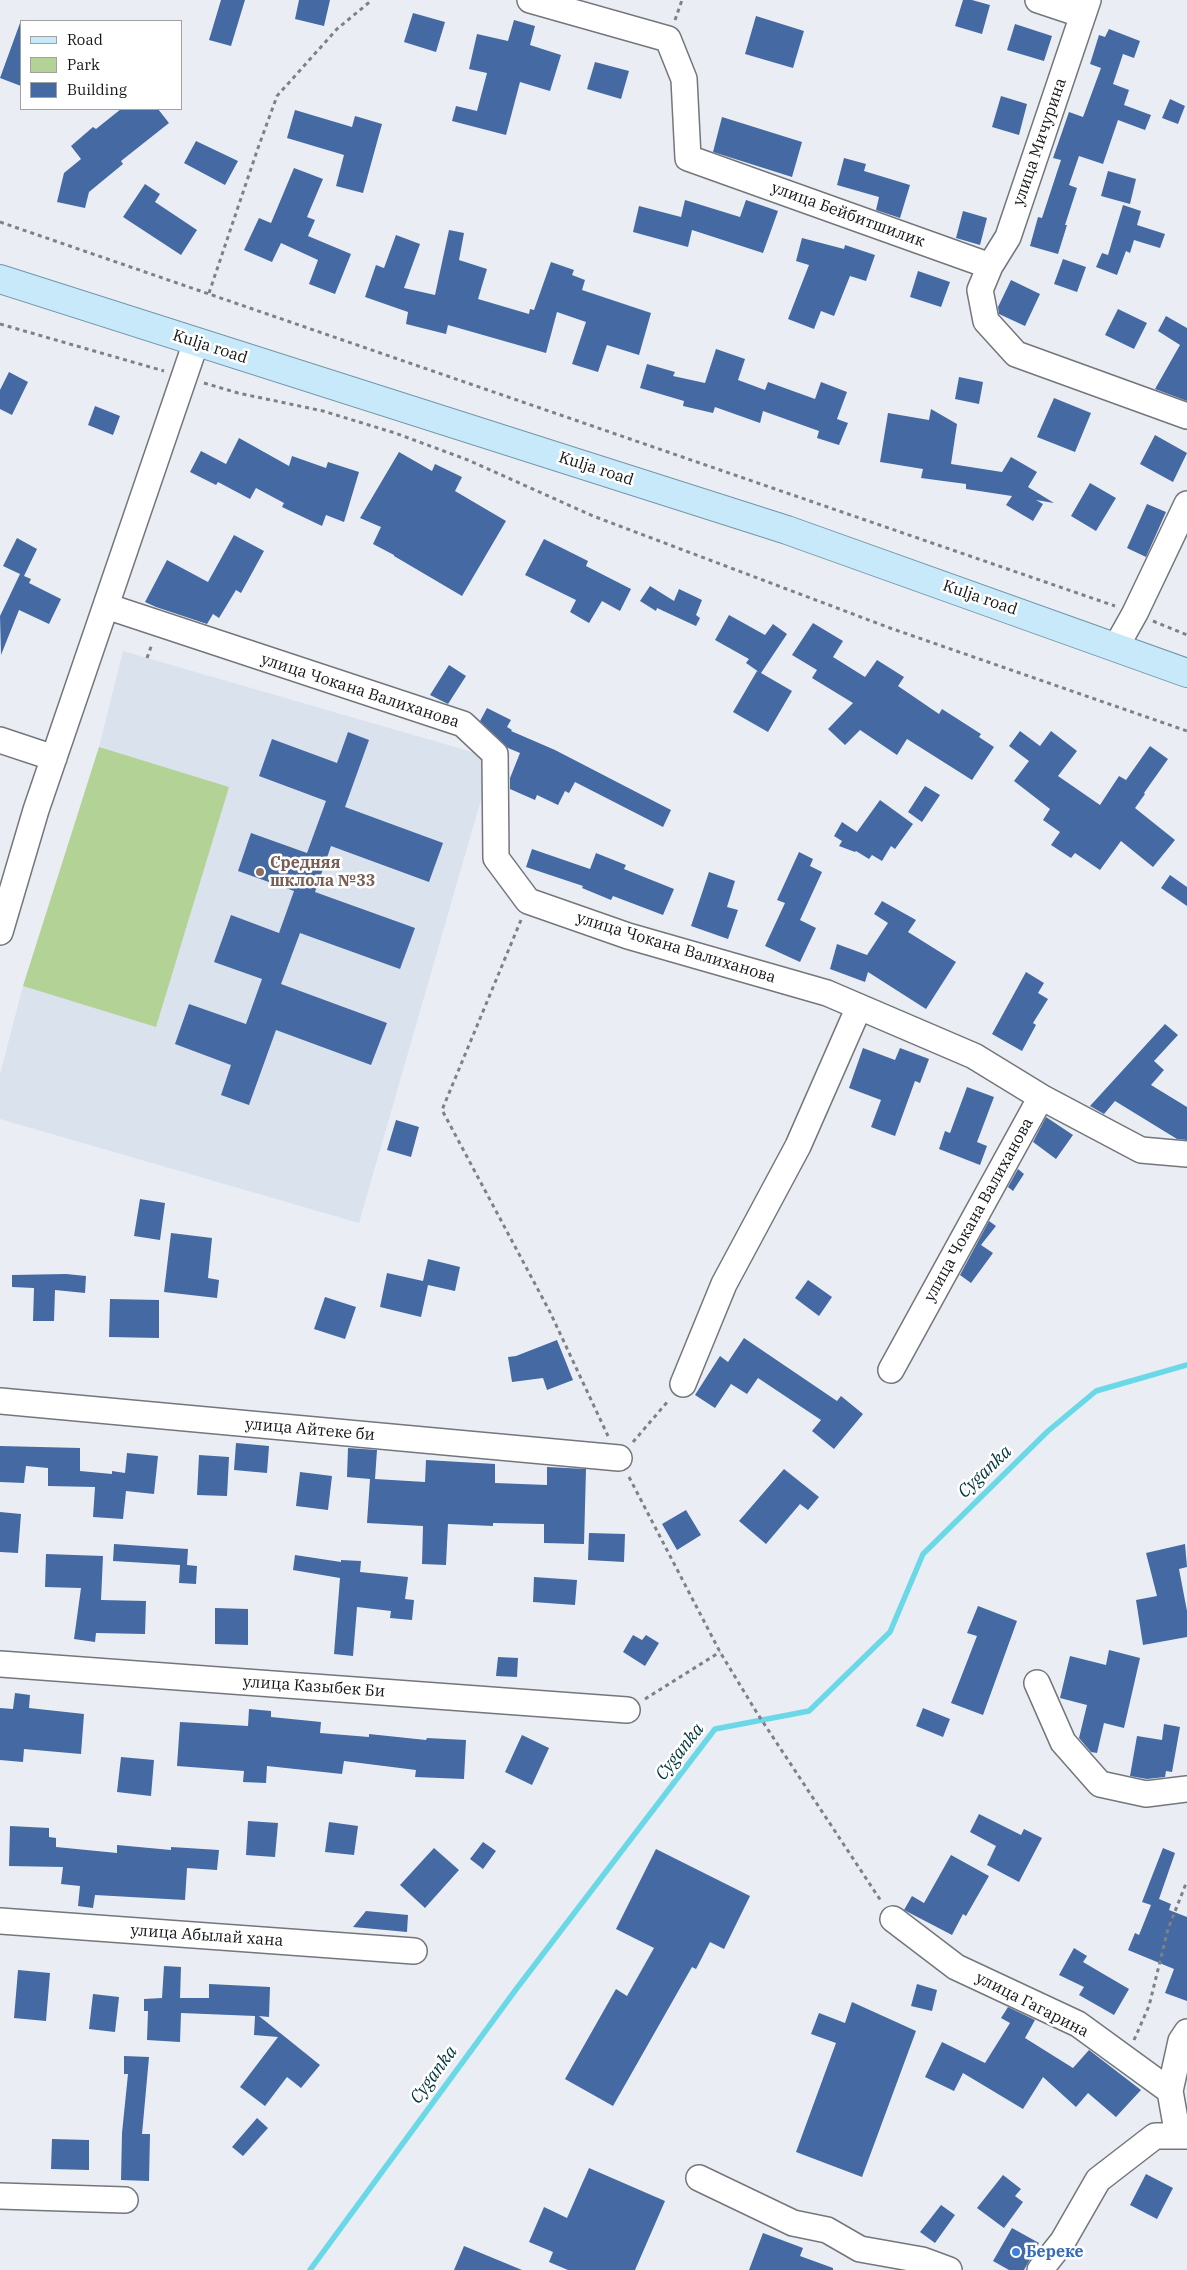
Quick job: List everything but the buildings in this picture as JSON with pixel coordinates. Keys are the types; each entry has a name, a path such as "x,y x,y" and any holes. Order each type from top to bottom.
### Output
{"main road":[{"name":"Kulja road","path":"0,279 787,530 1116,646 1187,673"}],"street":[{"name":"улица Бейбитшилик","path":"530,0 668,39 684,79 688,158 990,266"},
{"name":"улица Мичурина","path":"990,266 1008,237 1085,7 1038,0"},
{"path":"990,266 980,290 986,322 1016,354 1187,416"},
{"path":"0,932 36,810 196,342"},
{"path":"1116,646 1135,613 1187,504"},
{"name":"улица Чокана Валиханова","path":"106,606 462,724 495,754 496,858 528,901 628,936 827,993 974,1056 1041,1097 891,1370"},
{"path":"0,740 54,758"},
{"path":"683,1384 724,1284 798,1146 860,1007"},
{"path":"1041,1097 1140,1150 1187,1154"},
{"name":"улица Айтеке би","path":"0,1402 619,1458"},
{"name":"улица Казыбек Би","path":"0,1664 627,1710"},
{"path":"1037,1683 1063,1742 1100,1784 1146,1794 1187,1789"},
{"name":"улица Гагарина","path":"894,1919 956,1967 1078,2024 1170,2091"},
{"name":"улица Абылай хана","path":"0,1921 414,1951"},
{"path":"1040,2270 1063,2241 1098,2180 1155,2136 1183,2136 1170,2091 1181,2041 1187,2032"},
{"path":"699,2178 793,2223 827,2230 878,2261 922,2260 949,2270"},
{"path":"0,2196 125,2200"}],"path":[{"path":"209,293 254,157 278,96 337,29 372,0"},
{"path":"0,222 1135,613 1187,635"},
{"path":"0,324 238,393 324,411 396,433 468,460 602,520 899,631 1187,731"},
{"path":"528,901 442,1110 550,1312 619,1458 720,1652 757,1713 894,1919"},
{"path":"619,1458 683,1384"},
{"path":"627,1710 720,1652"},
{"path":"1126,2059 1149,2006 1168,1929 1187,1882"}],"shaded area":[{"name":"Средняя шклола №33","path":"123,651 493,758 359,1223 0,1119 0,1074 23,986 99,747"}],"green space":[{"path":"99,747 229,787 156,1027 23,986"}],"waterway":[{"name":"Cyganka","path":"310,2270 517,1988 715,1729 809,1711 890,1632 923,1554 1048,1431 1096,1391 1187,1365"}],"place":[{"name":"Средняя шклола №33","path":"260,872"},
{"name":"Береке","path":"1016,2252"}]}
